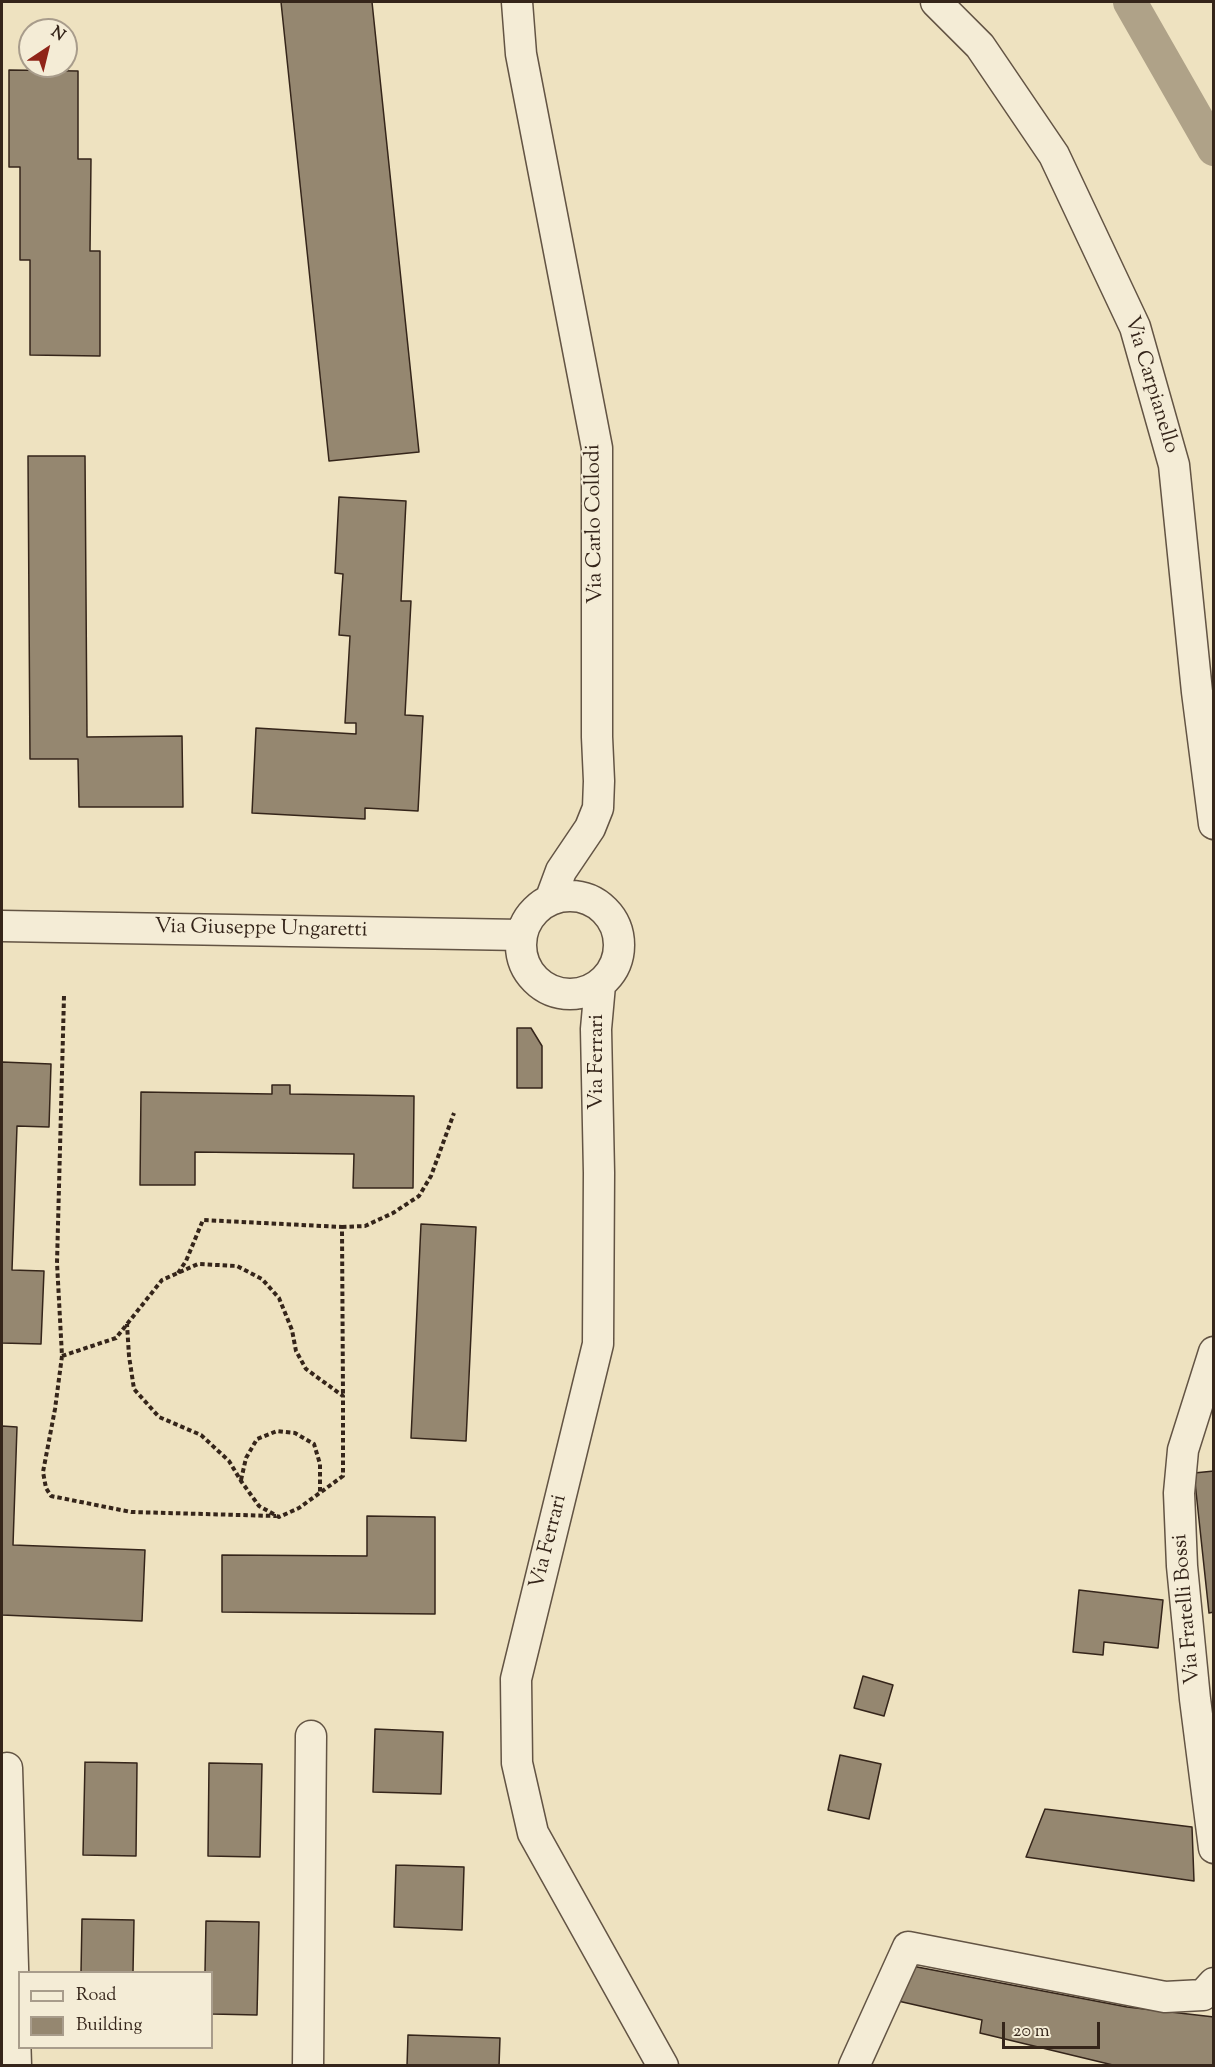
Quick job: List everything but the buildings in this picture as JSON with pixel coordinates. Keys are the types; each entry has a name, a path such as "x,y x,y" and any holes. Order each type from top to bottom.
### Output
{"street":[{"name":"Via Carlo Collodi","path":"517,2 521,54 597,448 598,808 590,828 561,871 551,898"},
{"name":"Via Carpianello","path":"936,2 980,46 1054,155 1135,327 1174,465 1197,692 1214,824"},
{"path":"576,895 592,901 605,910 615,924 620,941 618,957 612,973 600,985 585,993 567,995 550,991 536,982 526,968 521,952 521,935 526,921 534,910 551,898 576,895"},
{"name":"Via Giuseppe Ungaretti","path":"2,926 521,935"},
{"name":"Via Ferrari","path":"600,985 596,1029 599,1173 598,1344 516,1679 517,1763 533,1833 663,2066"},
{"name":"Via Fratelli Bossi","path":"1210,1362 1184,1450 1179,1493 1184,1588 1214,1848"},
{"path":"308,2066 311,1736"},
{"path":"7,1768 16,2066"},
{"path":"854,2066 908,1947 1165,1997 1203,1995 1214,1983"}],"path":[{"path":"64,996 57,1263 62,1356 43,1472 46,1488 51,1496 131,1512 279,1516 299,1508 343,1476 342,1227"},
{"path":"178,1274 186,1261 202,1220 342,1227 365,1226 393,1213 419,1196 431,1176 454,1113"},
{"path":"62,1356 116,1338 162,1281 198,1264 237,1266 262,1279 279,1298 292,1330 296,1352 306,1369 343,1395"},
{"path":"127,1324 134,1389 159,1417 201,1435 229,1461 260,1506 279,1516"},
{"path":"241,1481 246,1458 257,1439 277,1431 295,1433 314,1444 320,1464 320,1494"}],"waterway":[{"path":"1130,2 1214,149"}]}
